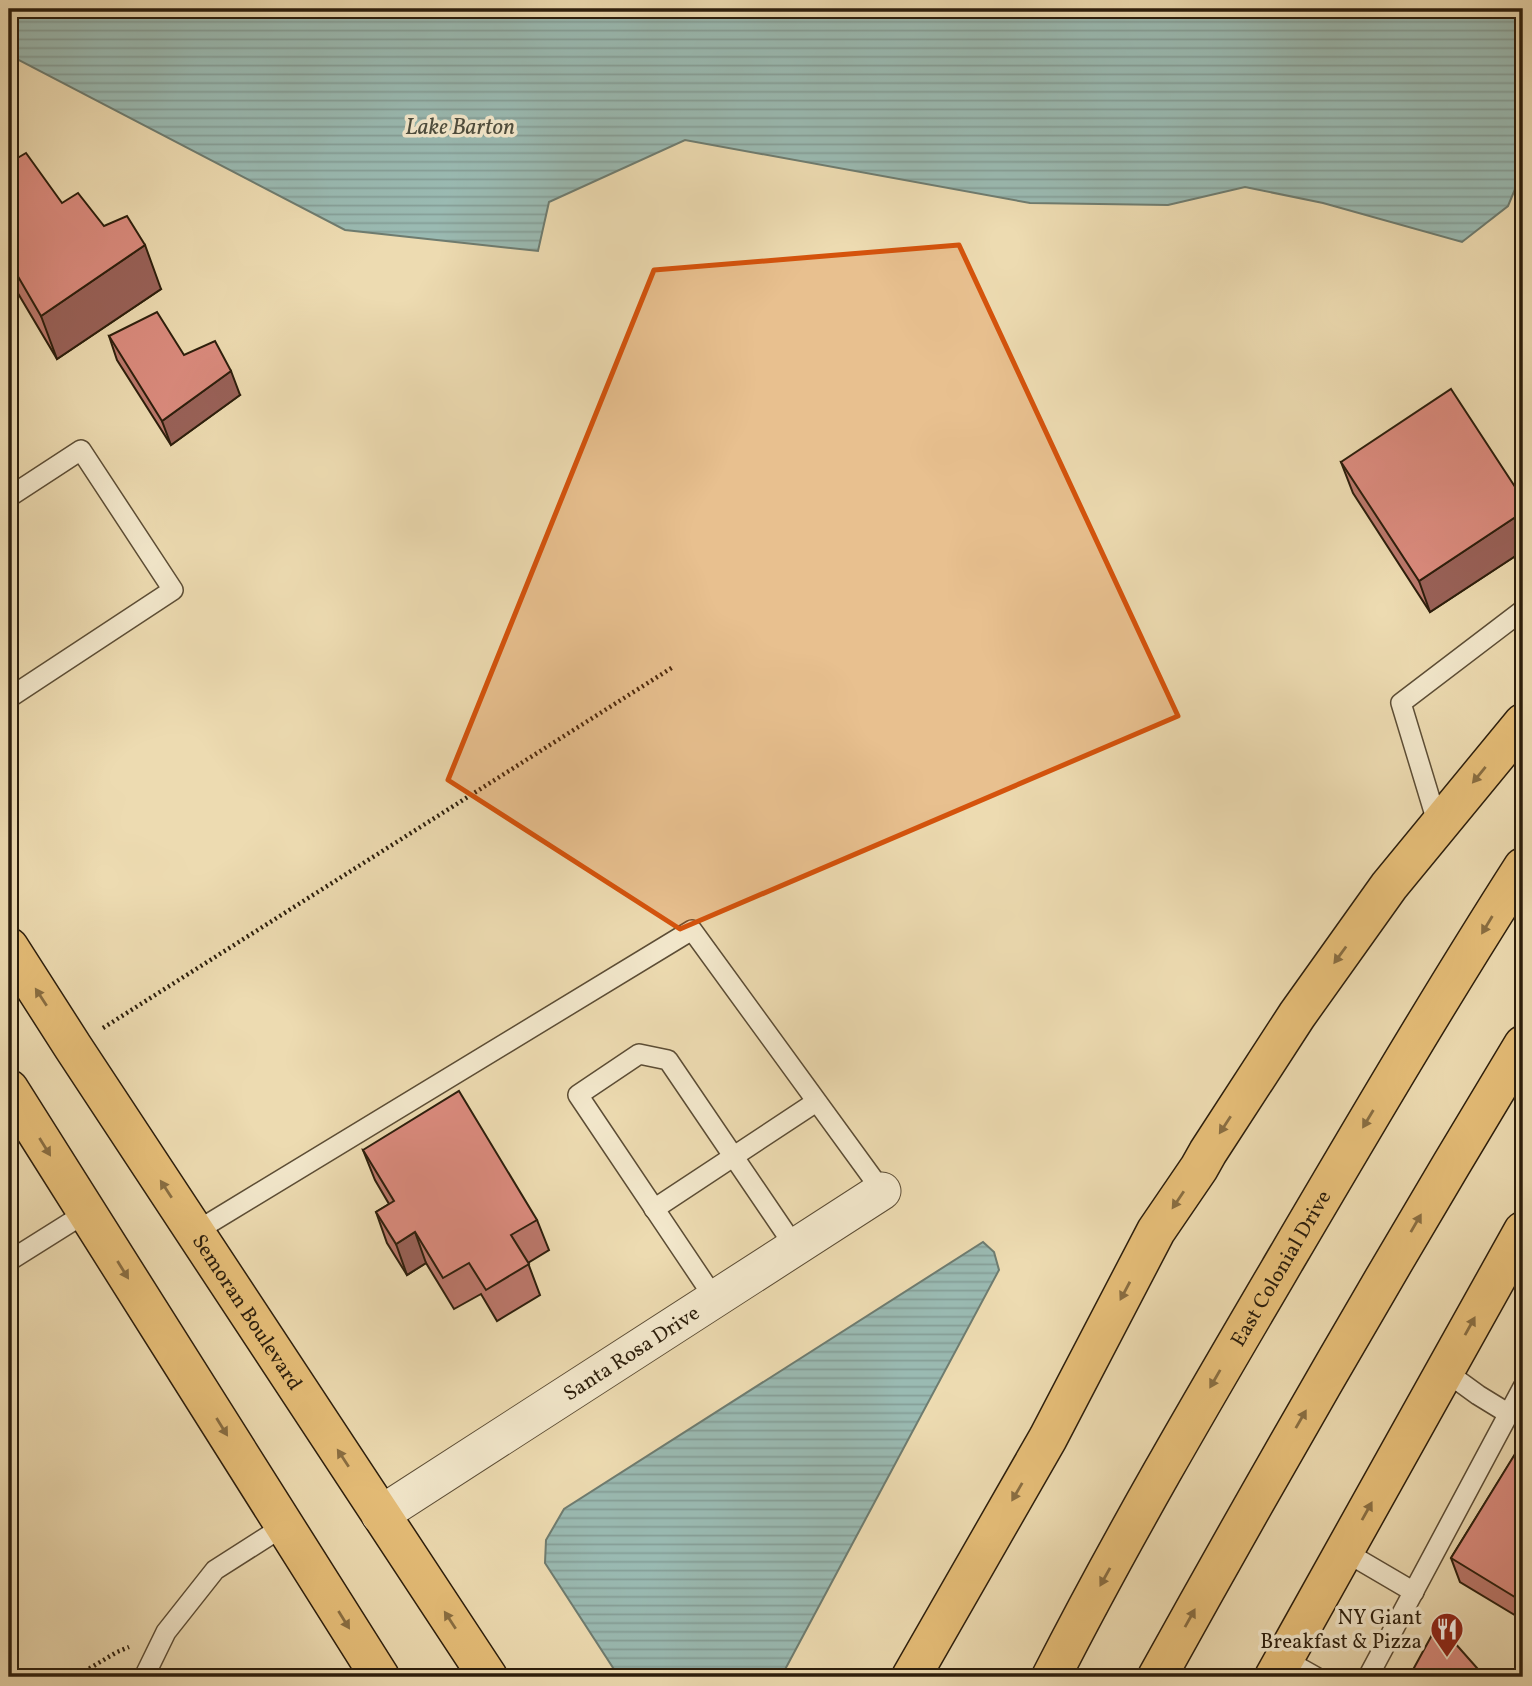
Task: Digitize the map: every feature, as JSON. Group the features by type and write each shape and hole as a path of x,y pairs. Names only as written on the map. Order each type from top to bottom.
{"main road":[{"path":"911,1677 1048,1438 1156,1231 1297,1015 1389,886 1523,723"},
{"name":"East Colonial Drive","path":"1051,1677 1225,1361 1363,1127 1523,867"},
{"name":"Semoran Boulevard","path":"9,947 488,1677"},
{"path":"1157,1677 1293,1434 1523,1045"},
{"path":"9,1089 380,1677"},
{"path":"1291,1671 1344,1552 1523,1231"}],"street":[{"name":"Santa Rosa Drive","path":"380,1515 882,1191"}],"lane":[{"path":"9,497 81,450 173,590 9,698"},
{"path":"1438,825 1402,703 1523,610"},
{"path":"195,1232 692,930 882,1191"},
{"path":"715,1299 578,1095 639,1054 668,1060 795,1247"},
{"path":"654,1209 817,1102"},
{"path":"9,1261 87,1212"},
{"path":"1445,1371 1509,1414"},
{"path":"1368,1677 1523,1387"},
{"path":"144,1677 166,1632 215,1570 284,1526"},
{"path":"1344,1552 1414,1592"}],"path":[{"path":"73,1047 673,667"},
{"path":"75,1677 117,1652 166,1632"}],"highlighted area":[{"path":"959,245 1178,716 680,929 448,780 654,270"}],"water":[{"name":"Lake Barton","path":"9,9 1523,9 1523,170 1508,206 1462,242 1323,203 1245,187 1168,205 1030,203 685,140 549,202 538,251 345,230 9,55"},
{"path":"983,1242 994,1252 999,1270 781,1677 619,1677 545,1563 546,1540 564,1509"}],"building":[{"path":"26,153 62,203 78,193 104,226 127,216 145,245 41,316 9,261 9,241 17,236 9,222 9,163"},
{"path":"157,312 184,355 215,341 231,371 162,421 109,336"},
{"path":"1451,389 1523,499 1523,512 1419,581 1341,462"},
{"path":"459,1091 537,1220 511,1235 529,1264 486,1290 469,1263 443,1278 415,1232 396,1244 376,1212 394,1201 363,1150"},
{"path":"1523,1441 1523,1602 1451,1558"},
{"path":"1438,1624 1485,1677 1409,1677"}],"place":[{"name":"NY Giant Breakfast & Pizza","path":"1447,1659"}]}
